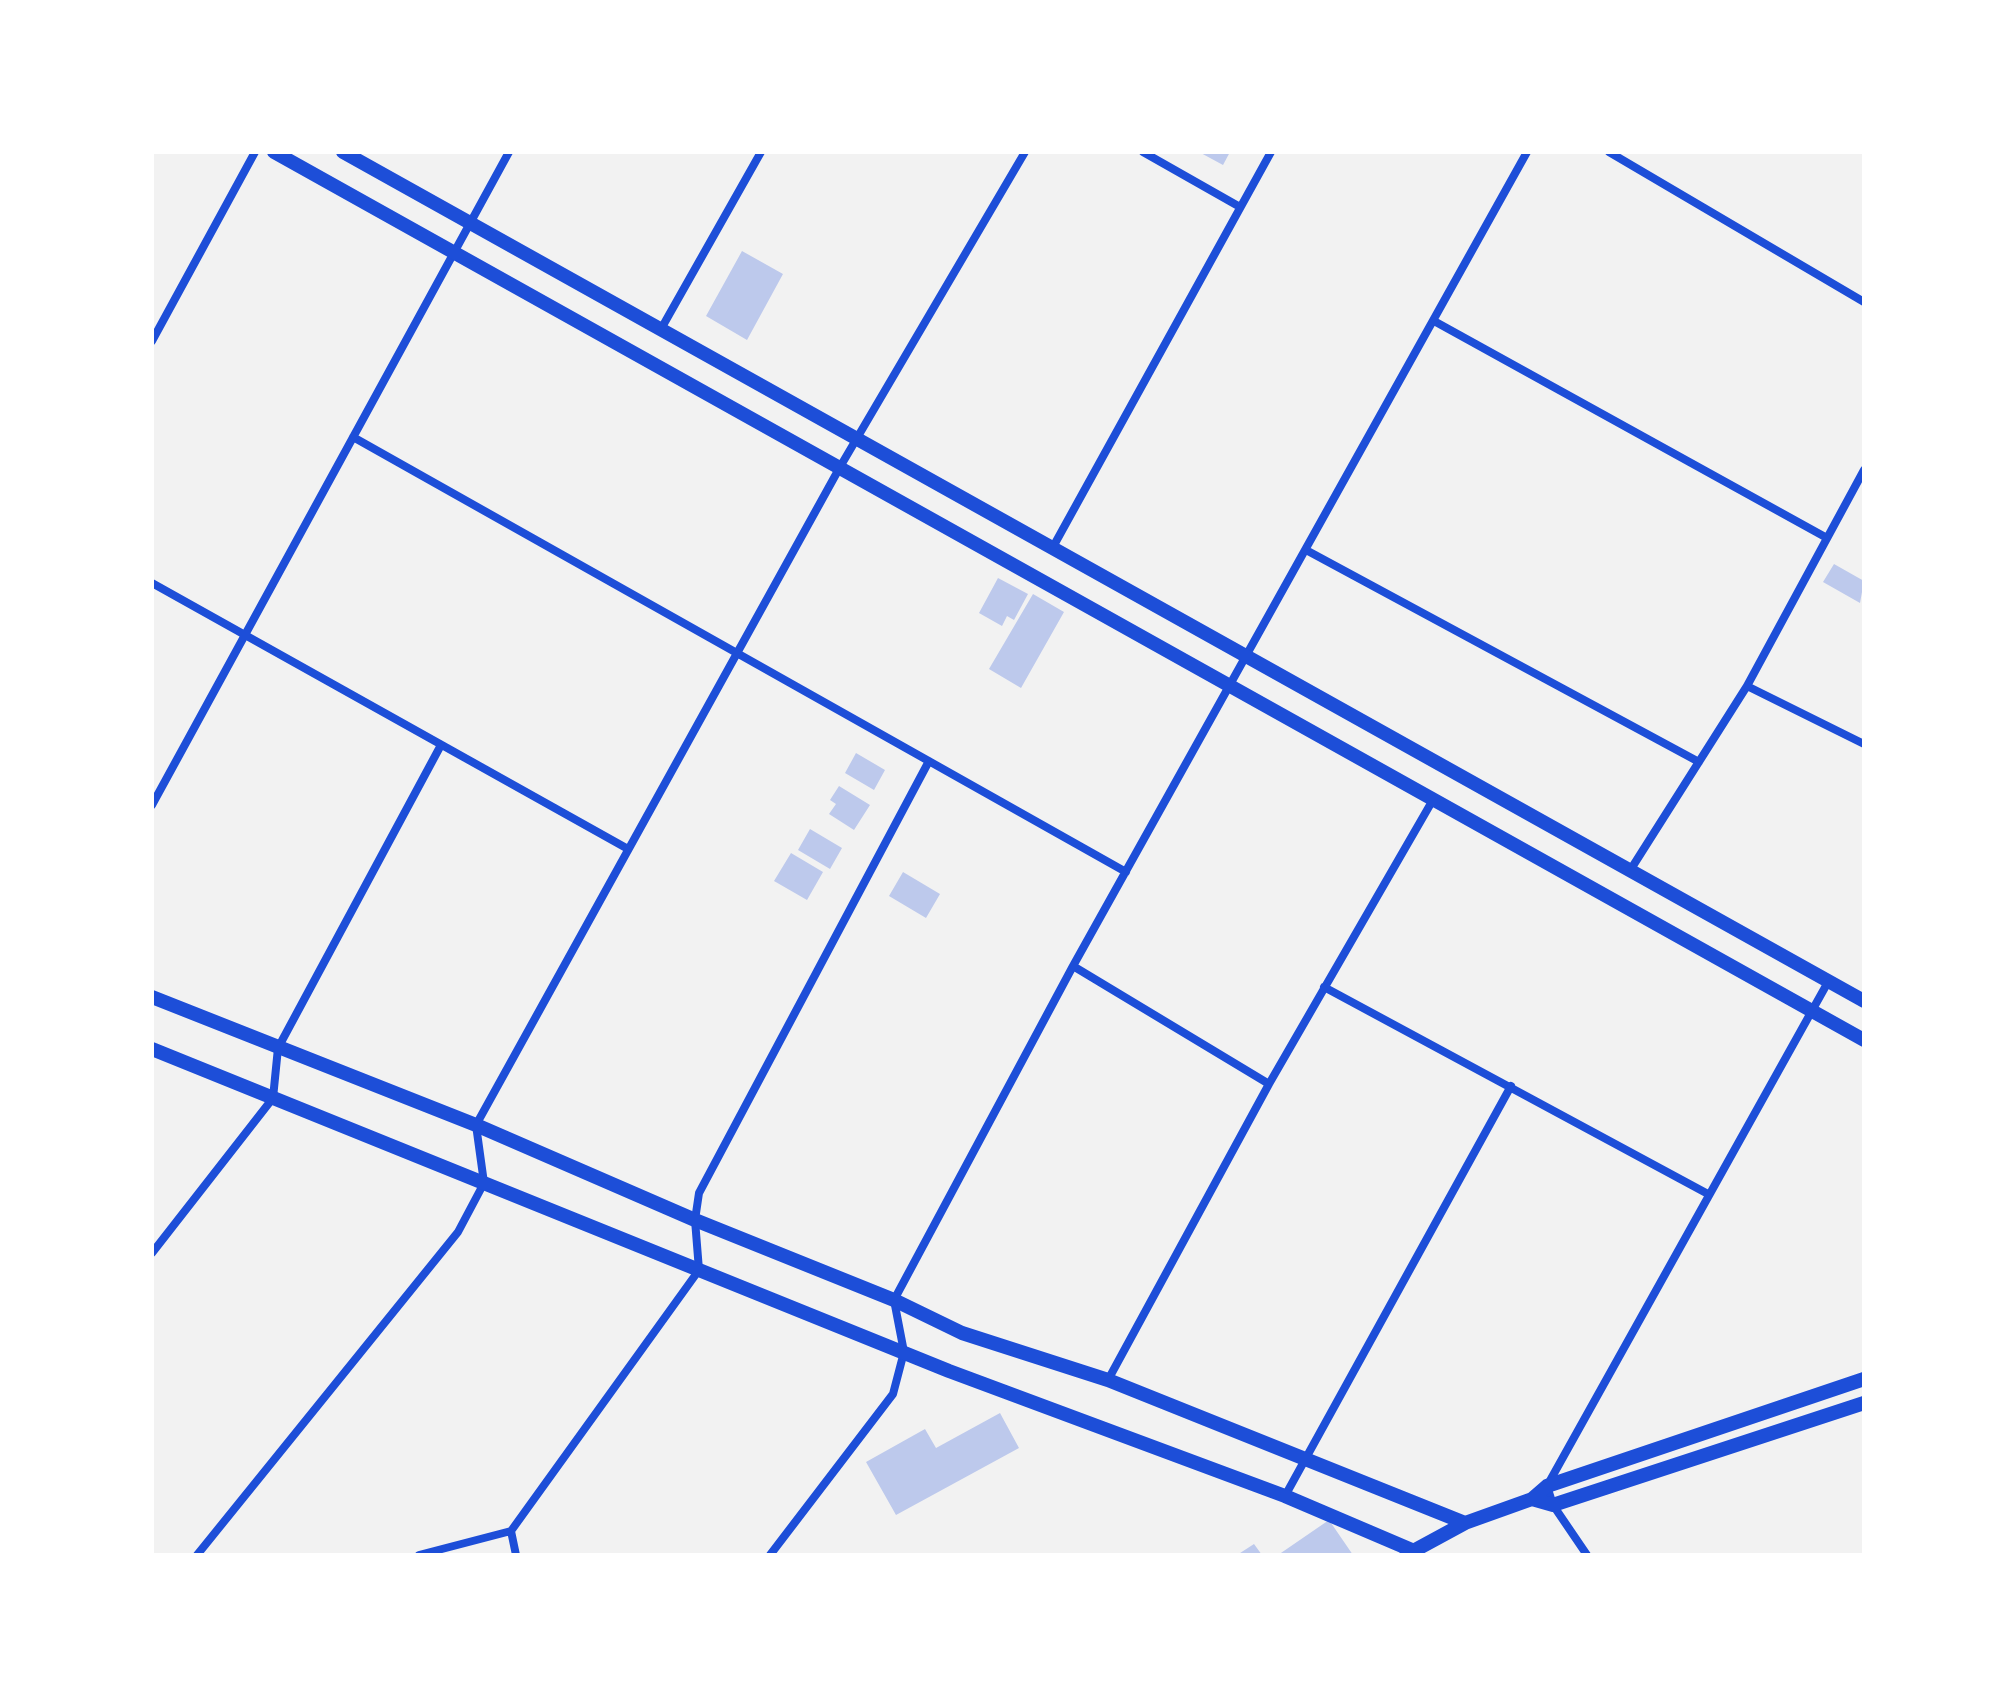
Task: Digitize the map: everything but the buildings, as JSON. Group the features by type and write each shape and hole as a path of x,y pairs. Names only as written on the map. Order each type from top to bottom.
{"street":[{"path":"152,341 255,152"},
{"path":"274,152 1864,1040"},
{"path":"343,152 1864,1001"},
{"path":"152,805 509,152"},
{"path":"661,329 761,152"},
{"path":"197,1555 458,1232 484,1183 476,1125 840,467 1025,152"},
{"path":"1143,152 1240,207"},
{"path":"1053,547 1271,152"},
{"path":"770,1555 893,1394 904,1352 894,1300 1073,966 1527,152"},
{"path":"1609,152 1864,302"},
{"path":"1434,321 1827,538"},
{"path":"353,437 1126,872"},
{"path":"1631,869 1747,686 1864,470"},
{"path":"1306,550 1699,762"},
{"path":"152,583 628,849"},
{"path":"1747,686 1864,744"},
{"path":"152,1253 273,1098 278,1048 441,745"},
{"path":"419,1555 511,1531 699,1270 695,1220 699,1193 929,761"},
{"path":"1108,1380 1269,1084 1434,798"},
{"path":"1073,966 1269,1084"},
{"path":"152,1049 904,1352 1285,1496 1410,1553 1465,1523 1532,1499 1547,1486 1828,982"},
{"path":"1324,987 1708,1194"},
{"path":"152,997 476,1125 695,1220 894,1300 962,1333 1108,1380 1305,1456 1465,1523"},
{"path":"1285,1496 1511,1086"},
{"path":"1547,1486 1864,1379"},
{"path":"1532,1499 1553,1505 1864,1403"},
{"path":"1547,1486 1553,1505 1587,1555"},
{"path":"511,1531 516,1555"}]}
